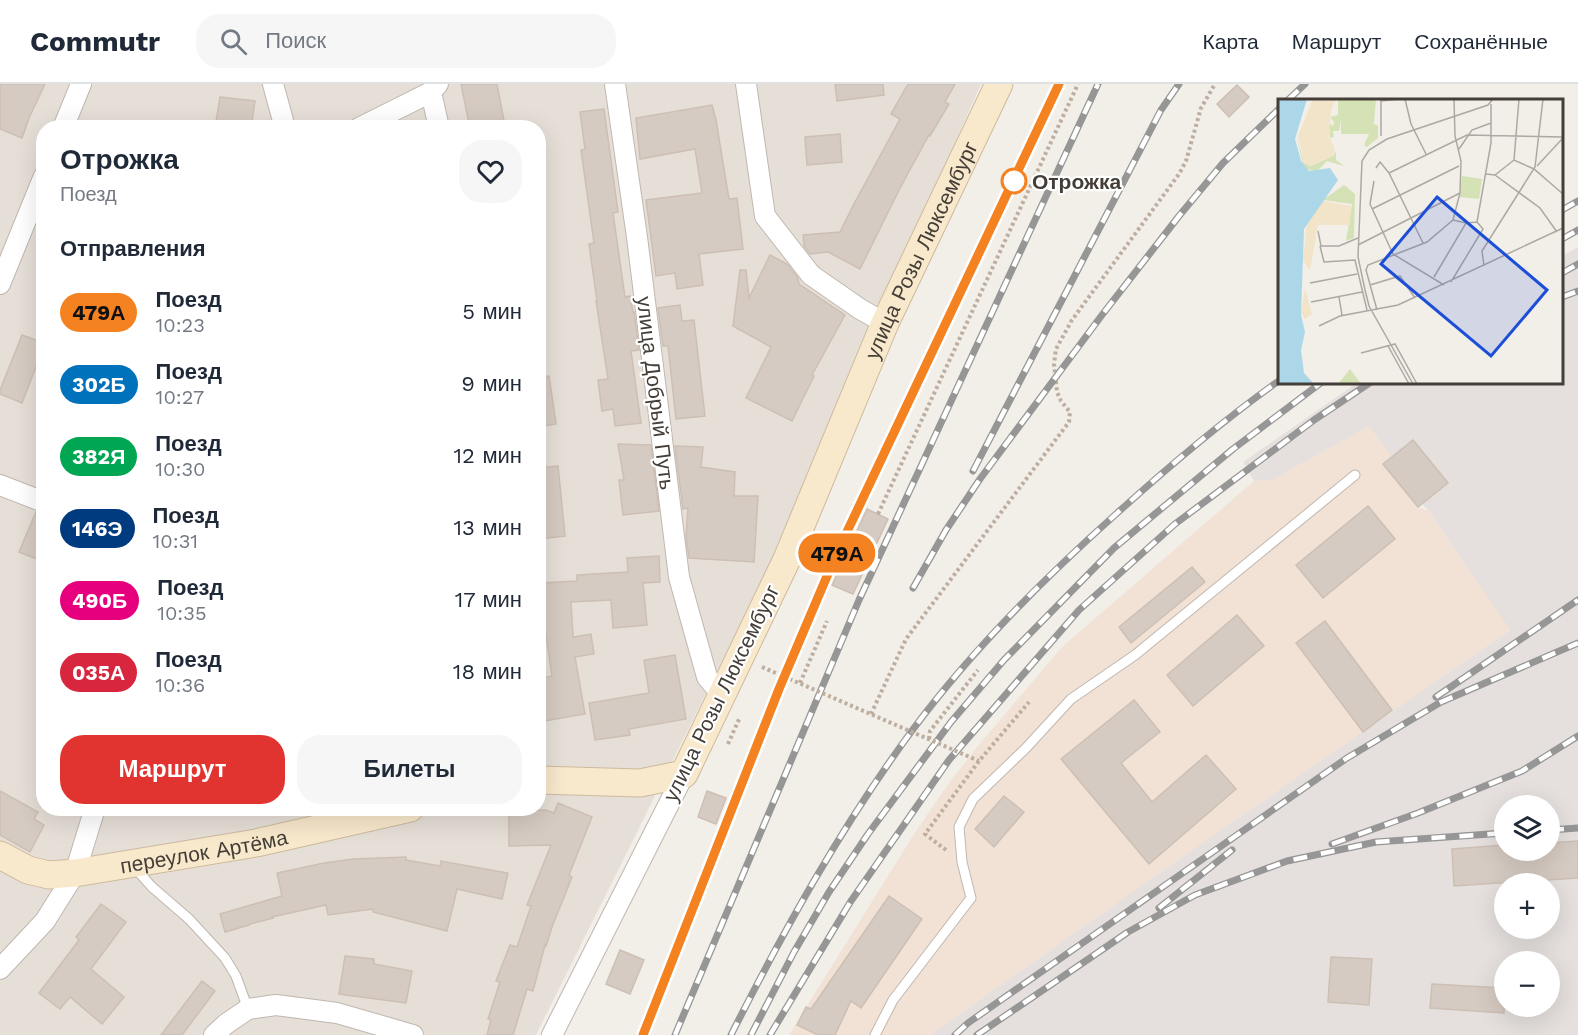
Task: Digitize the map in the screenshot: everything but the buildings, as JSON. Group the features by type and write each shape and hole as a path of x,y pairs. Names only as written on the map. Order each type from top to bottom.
{"street":[{"path":"66,120 81,84"},
{"path":"273,84 283,120"},
{"name":"улица Добрый Путь","path":"615,84 637,237 679,578 707,677 723,695"},
{"path":"746,84 765,216 811,274 860,309 885,323"},
{"name":"улица Розы Люксембург","path":"552,1035 684,774 787,559 885,323 999,84"},
{"path":"374,120 435,88 438,120"},
{"path":"0,284 36,196"},
{"path":"0,485 36,499"},
{"path":"546,780 640,783 684,774"},
{"path":"0,969 45,921 75,873 93,816"},
{"name":"переулок Артёма","path":"0,855 28,870 49,875 75,873 256,843 375,816"},
{"path":"214,1035 248,1009 276,1005 337,1013 413,1035"}],"lane":[{"path":"875,1035 893,1000 971,898 962,862 959,827 973,799 1026,748 1071,699 1135,655 1355,475"},
{"path":"131,864 152,887 189,919 225,958 236,976 248,1009"}],"path":[{"path":"878,514 1078,84"},
{"path":"871,714 906,639 1068,422 1070,412 1057,392 1054,364 1056,350 1072,320 1179,174 1186,161 1201,108 1215,84"},
{"path":"800,683 827,621"},
{"path":"762,667 979,761"},
{"path":"929,739 930,731 978,670"},
{"path":"962,862 925,834 979,761 1029,702"}],"shaded area":[{"path":"0,84 981,84 758,589 536,1035 0,1035"},
{"path":"1578,247 1578,1035 930,1035 1510,630 1422,504 1413,440 1392,457 1369,426 1272,480 1254,481 1243,462 1356,384 1563,384 1563,255"},
{"path":"1369,426 1413,440 1448,483 1418,507 1429,511 1510,630 930,1035 789,1035 914,834 951,780 1062,647 1254,481 1272,480"}],"railway":[{"path":"643,1035 779,689 836,555 1059,84"},
{"path":"675,1035 859,600 1098,84"},
{"path":"973,471 1161,110 1179,84"},
{"path":"1289,99 1305,84"},
{"path":"913,588 946,530 980,479 1102,315 1223,163 1278,110"},
{"path":"1563,209 1578,201"},
{"path":"1563,238 1578,230"},
{"path":"1563,272 1578,264"},
{"path":"1563,297 1578,291"},
{"path":"731,1035 793,918 837,842 885,768 957,674 1007,618 1087,540 1155,479 1278,381"},
{"path":"751,1035 794,952 829,892 868,834 951,722 1004,660 1114,548 1233,449 1319,384"},
{"path":"770,1035 851,901 949,760 1079,610 1175,524 1314,420 1368,384"},
{"path":"1436,697 1578,600"},
{"path":"955,1035 968,1023 1347,758 1441,702 1578,643"},
{"path":"1332,844 1418,813 1522,771 1578,736"},
{"path":"1560,829 1578,828"},
{"path":"977,1035 1128,932 1195,895 1287,861 1376,842 1494,834"},
{"path":"1159,908 1232,850"}],"train":[{"name":"479А","path":"643,1035 779,689 836,555 1059,84"}],"place":[{"name":"Отрожка","path":"1014,181"}]}
